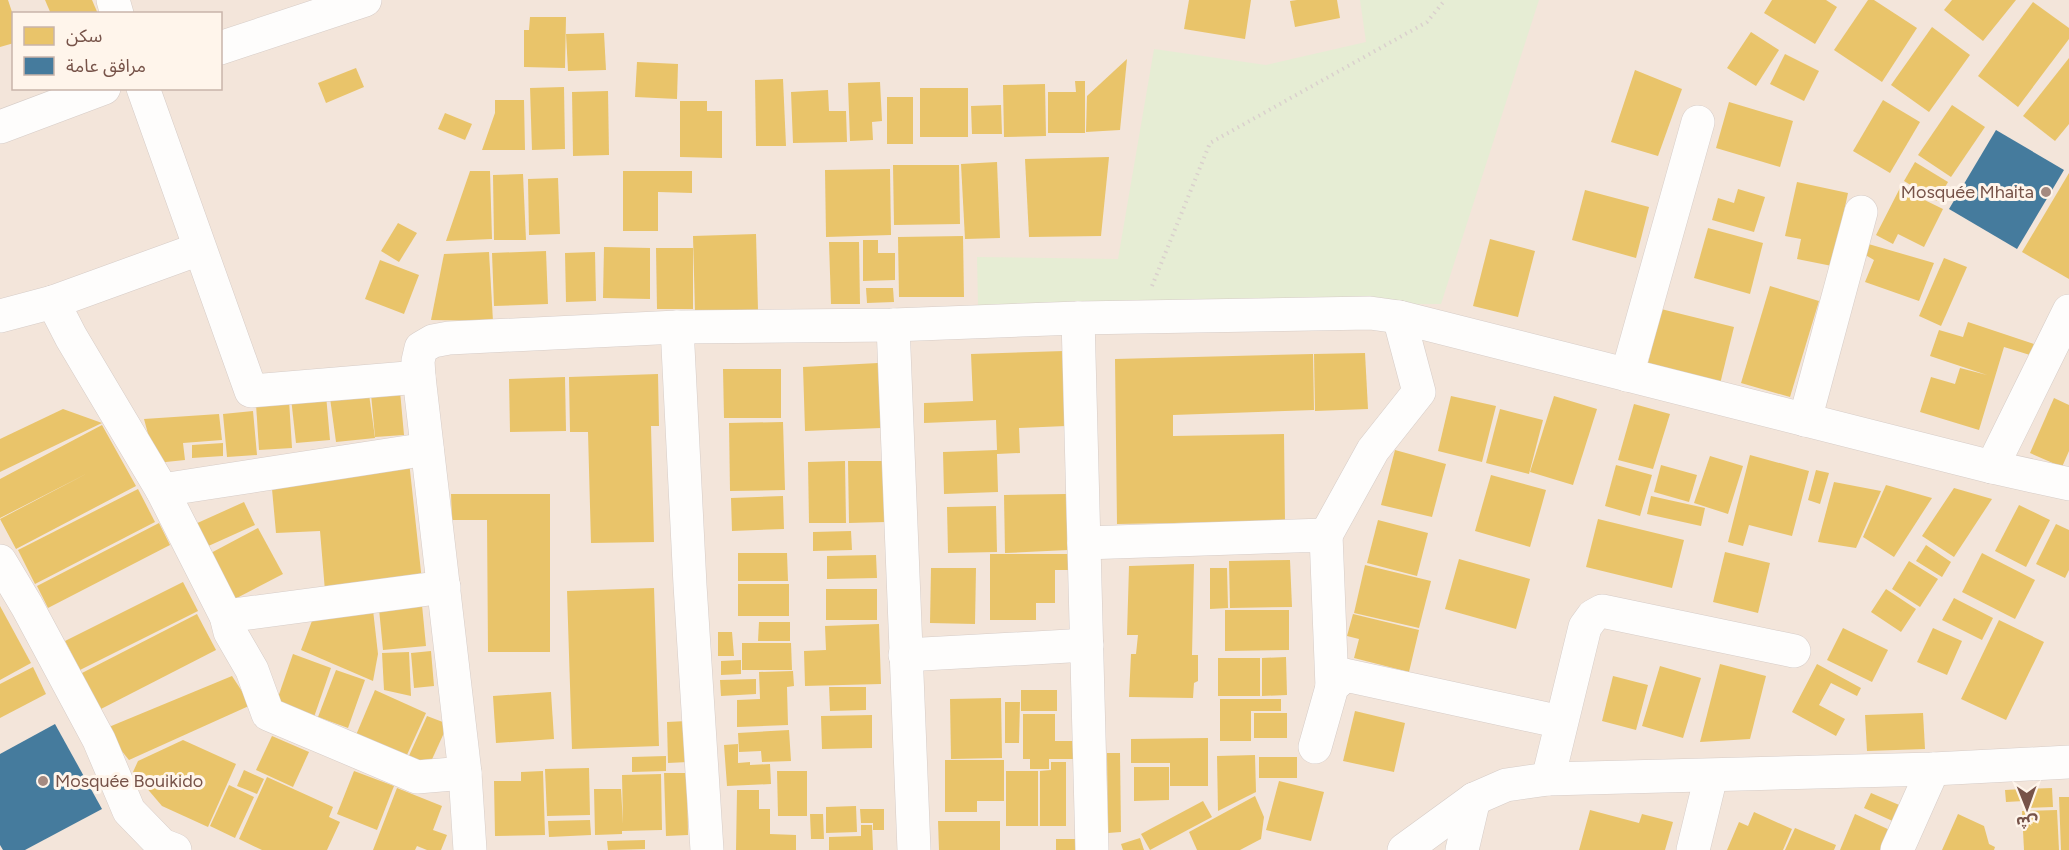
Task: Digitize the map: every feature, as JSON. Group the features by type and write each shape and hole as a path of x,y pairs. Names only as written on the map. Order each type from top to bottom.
{"street":[{"path":"222,47 365,0"},
{"path":"0,127 99,90"},
{"path":"144,90 251,391 419,377"},
{"path":"1627,375 1698,122"},
{"path":"1805,420 1861,212"},
{"path":"0,316 53,302 199,249"},
{"path":"53,302 71,337 162,490 226,616 230,632 252,670 268,714 320,738 417,777 465,773"},
{"path":"1992,467 2069,311"},
{"path":"470,850 465,773 418,362 421,348 441,339 677,327 893,325 1078,318 1370,314 1399,317 1992,467 2069,484"},
{"path":"1315,747 1332,687 1326,536 1373,450 1419,392 1399,317"},
{"path":"1078,318 1092,850"},
{"path":"893,325 914,850"},
{"path":"677,327 707,850"},
{"path":"162,490 427,449"},
{"path":"1084,543 1326,536"},
{"path":"3,574 99,740 129,811 162,845 175,850"},
{"path":"226,616 444,587"},
{"path":"1548,779 1585,627 1593,616 1602,611 1794,651"},
{"path":"905,655 1087,645"},
{"path":"1332,687 1345,675 1359,677 1561,722"},
{"path":"1404,850 1474,799 1506,785 1548,779 1933,769 2069,762"},
{"path":"1897,850 1933,769"},
{"path":"1693,850 1711,776"},
{"path":"1462,850 1474,799"}],"path":[{"path":"1139,317 1210,143 1427,22 1444,0"}],"shaded area":[{"path":"0,0 2069,0 2069,850 0,850"}],"green space":[{"path":"1360,0 1539,0 1441,304 978,306 977,257 1118,259 1154,49 1266,65 1366,42"}],"building: سكن":[{"path":"0,0 8,0 12,12 12,44 0,47"},
{"path":"45,0 92,0 97,12 50,12"},
{"path":"1189,0 1251,0 1245,39 1184,29"},
{"path":"1337,0 1340,18 1295,27 1290,1"},
{"path":"1772,0 1826,0 1837,7 1815,44 1764,13"},
{"path":"1868,0 1874,0 1917,28 1882,82 1834,50"},
{"path":"1952,0 2016,0 1983,41 1944,10"},
{"path":"2033,2 2069,28 2069,39 2018,107 1978,76"},
{"path":"530,17 566,17 565,68 524,67 524,30 529,30"},
{"path":"1932,27 1970,55 1929,112 1891,85"},
{"path":"1751,32 1779,50 1756,86 1727,68"},
{"path":"604,33 606,70 568,71 566,34"},
{"path":"1785,54 1819,71 1804,101 1770,84"},
{"path":"2069,58 2069,124 2055,141 2023,116"},
{"path":"1127,59 1120,130 1086,132 1087,96"},
{"path":"637,62 678,64 677,99 635,97"},
{"path":"356,68 364,87 326,103 318,83"},
{"path":"1635,70 1682,89 1658,156 1611,142"},
{"path":"783,79 786,146 756,146 755,80"},
{"path":"1075,81 1085,81 1085,133 1048,133 1048,92 1076,92"},
{"path":"880,82 882,121 872,122 873,140 850,141 848,83"},
{"path":"1045,84 1046,136 1004,137 1003,85"},
{"path":"564,87 565,149 532,150 530,88"},
{"path":"920,88 968,88 968,137 920,137"},
{"path":"828,90 829,111 846,111 847,142 793,143 791,92"},
{"path":"608,91 609,155 573,156 572,92"},
{"path":"887,97 913,97 913,144 887,144"},
{"path":"495,100 524,100 525,150 482,150 495,113"},
{"path":"1883,100 1920,122 1890,173 1853,151"},
{"path":"680,101 707,101 707,111 722,111 722,158 680,157"},
{"path":"1729,102 1793,121 1780,167 1716,148"},
{"path":"1001,105 1002,134 972,134 971,106"},
{"path":"1952,105 1985,127 1951,177 1918,155"},
{"path":"445,113 472,124 465,140 438,129"},
{"path":"1109,157 1101,236 1029,237 1025,159"},
{"path":"997,162 1000,238 965,239 961,164"},
{"path":"1915,162 1948,182 1937,201 1904,181"},
{"path":"893,165 959,165 960,224 894,225"},
{"path":"890,169 891,235 826,237 825,170"},
{"path":"470,171 490,171 492,239 446,241"},
{"path":"623,171 692,171 692,193 658,192 658,231 623,231"},
{"path":"2069,173 2069,279 2022,252"},
{"path":"523,174 526,240 494,240 493,175"},
{"path":"558,178 560,234 529,235 528,179"},
{"path":"1797,182 1848,193 1832,266 1797,259 1801,239 1785,236"},
{"path":"1900,188 1943,209 1924,247 1898,234 1893,244 1876,235"},
{"path":"1738,189 1765,197 1754,232 1712,220 1718,198 1734,203"},
{"path":"1585,190 1649,207 1636,258 1572,240"},
{"path":"398,223 417,233 399,262 381,251"},
{"path":"1708,228 1763,243 1750,294 1694,278"},
{"path":"756,234 758,310 695,312 693,236"},
{"path":"963,236 964,297 899,297 898,237"},
{"path":"1490,239 1535,251 1518,317 1473,306"},
{"path":"863,240 878,240 878,253 895,253 895,280 863,281"},
{"path":"829,242 859,242 860,304 831,304"},
{"path":"1865,243 1934,263 1919,301 1865,282 1874,260 1862,253"},
{"path":"604,247 650,248 650,299 603,298"},
{"path":"656,248 693,248 693,309 657,309"},
{"path":"546,251 548,304 494,306 492,253"},
{"path":"489,252 493,321 431,320 444,254"},
{"path":"595,252 596,301 566,302 565,253"},
{"path":"1944,258 1967,267 1941,326 1919,316"},
{"path":"380,260 419,275 404,314 365,299"},
{"path":"1770,286 1819,301 1790,397 1741,383"},
{"path":"866,288 893,288 894,302 867,303"},
{"path":"1661,309 1734,327 1720,384 1647,367"},
{"path":"1968,322 2034,344 2030,355 2004,347 1979,430 1920,412 1931,377 1955,384 1960,368 1987,375 1930,356 1939,330 1963,337"},
{"path":"1064,351 1066,426 1019,428 1020,453 997,454 998,492 944,494 943,452 997,450 996,420 924,423 924,403 973,401 971,354"},
{"path":"1365,353 1368,409 1315,411 1314,354"},
{"path":"1313,354 1314,410 1173,415 1173,436 1284,434 1285,521 1117,524 1115,359"},
{"path":"878,363 881,428 805,431 803,367"},
{"path":"723,369 781,369 781,418 724,418"},
{"path":"658,374 659,426 651,426 654,542 591,543 588,432 570,432 569,377"},
{"path":"565,377 566,431 510,432 509,379"},
{"path":"400,391 404,435 375,437 371,394"},
{"path":"369,394 375,438 336,442 330,398"},
{"path":"326,395 330,440 296,443 291,398"},
{"path":"1451,396 1496,406 1482,462 1438,451"},
{"path":"1554,396 1597,409 1573,485 1530,472"},
{"path":"2054,398 2069,405 2069,451 2062,467 2030,453"},
{"path":"289,400 292,448 259,450 256,404"},
{"path":"1634,404 1670,414 1653,469 1618,460"},
{"path":"63,409 102,423 0,472 0,439"},
{"path":"1500,409 1543,420 1529,474 1486,463"},
{"path":"253,411 257,455 227,457 223,414"},
{"path":"219,414 222,440 183,443 185,460 156,463 144,419"},
{"path":"783,422 785,490 730,491 729,423"},
{"path":"102,425 136,486 16,549 0,519 88,473 0,518 0,479"},
{"path":"223,443 223,456 192,458 192,445"},
{"path":"1395,450 1446,464 1432,517 1381,505"},
{"path":"408,452 422,581 325,591 320,531 276,533 272,489"},
{"path":"1750,455 1809,471 1792,536 1749,525 1743,546 1728,542"},
{"path":"1710,456 1743,466 1728,514 1694,503"},
{"path":"845,461 846,523 809,523 808,462"},
{"path":"848,461 884,461 886,522 849,523"},
{"path":"1616,465 1652,475 1640,516 1605,506"},
{"path":"1661,465 1697,475 1689,502 1654,492"},
{"path":"1816,470 1829,473 1820,504 1808,500"},
{"path":"1491,475 1546,490 1530,547 1475,531"},
{"path":"1834,482 1881,491 1856,548 1818,542"},
{"path":"1886,485 1932,498 1894,557 1863,537"},
{"path":"1954,488 1992,499 1954,557 1922,536"},
{"path":"138,489 155,522 35,584 18,550"},
{"path":"451,494 550,494 550,652 488,652 487,520 452,520"},
{"path":"1066,494 1068,550 1005,553 1004,495"},
{"path":"783,496 784,529 732,531 731,498"},
{"path":"1651,496 1705,508 1701,526 1647,514"},
{"path":"244,502 255,525 204,548 193,525"},
{"path":"2019,505 2050,520 2026,567 1995,551"},
{"path":"996,506 997,552 948,553 947,507"},
{"path":"1598,519 1684,540 1672,588 1586,567"},
{"path":"1378,520 1428,533 1417,576 1367,563"},
{"path":"159,523 170,545 48,608 37,586"},
{"path":"2056,524 2069,530 2069,570 2065,578 2036,564"},
{"path":"258,528 283,574 233,600 209,554"},
{"path":"851,531 852,550 813,551 813,532"},
{"path":"1926,545 1951,562 1942,577 1916,561"},
{"path":"1725,552 1770,563 1758,613 1713,602"},
{"path":"738,553 787,553 788,581 738,581"},
{"path":"1982,553 2035,580 2015,619 1962,592"},
{"path":"990,554 1071,554 1071,570 1055,570 1055,603 1036,603 1036,620 990,620"},
{"path":"876,555 877,578 827,579 827,556"},
{"path":"1459,559 1530,579 1516,629 1445,609"},
{"path":"1290,560 1292,607 1230,608 1229,561"},
{"path":"1909,561 1938,579 1920,607 1892,589"},
{"path":"1194,564 1192,655 1198,655 1198,681 1194,683 1193,698 1129,697 1131,654 1136,654 1138,635 1127,635 1129,566"},
{"path":"1365,565 1431,581 1419,628 1354,613"},
{"path":"931,568 976,568 975,624 930,623"},
{"path":"1210,568 1227,568 1228,608 1210,609"},
{"path":"183,582 198,611 80,670 65,641"},
{"path":"738,584 789,584 789,616 738,616"},
{"path":"654,588 659,746 572,749 567,591"},
{"path":"826,589 877,589 877,620 826,620"},
{"path":"1886,589 1916,609 1901,632 1871,612"},
{"path":"1954,598 1993,618 1982,640 1942,620"},
{"path":"422,605 426,646 383,650 379,609"},
{"path":"0,606 31,663 0,680"},
{"path":"373,610 378,654 373,681 301,650 315,613"},
{"path":"1225,610 1289,610 1289,650 1225,651"},
{"path":"197,614 216,650 99,710 80,674"},
{"path":"1353,614 1419,630 1409,672 1354,658 1359,639 1347,636"},
{"path":"1999,620 2044,642 2006,720 1961,699"},
{"path":"759,622 790,622 790,641 758,641"},
{"path":"879,624 881,684 805,686 804,651 826,650 825,626"},
{"path":"1843,628 1888,650 1872,682 1827,660"},
{"path":"1933,628 1962,641 1947,675 1917,662"},
{"path":"718,632 732,632 734,656 718,656"},
{"path":"742,643 791,643 792,670 742,670"},
{"path":"431,651 434,686 414,688 411,653"},
{"path":"409,652 411,696 384,690 382,653"},
{"path":"293,654 331,668 314,717 276,703"},
{"path":"1286,657 1287,695 1262,696 1262,658"},
{"path":"1218,658 1260,658 1260,696 1218,696"},
{"path":"741,660 741,674 721,675 721,661"},
{"path":"1720,664 1766,676 1750,739 1700,742"},
{"path":"1817,664 1861,688 1857,696 1831,683 1819,705 1845,719 1836,736 1792,712"},
{"path":"1660,666 1701,678 1683,738 1642,726"},
{"path":"33,667 46,694 0,718 0,684"},
{"path":"336,670 365,680 348,728 318,717"},
{"path":"793,671 794,686 787,687 788,725 737,727 737,700 760,699 759,672"},
{"path":"232,676 251,705 129,760 104,729"},
{"path":"1613,676 1648,685 1636,730 1602,721"},
{"path":"756,679 756,694 721,696 720,680"},
{"path":"829,687 866,687 866,710 830,711"},
{"path":"375,690 426,713 406,757 356,735"},
{"path":"1021,690 1057,690 1057,711 1021,711"},
{"path":"551,692 554,739 496,743 493,696"},
{"path":"1001,698 1002,758 951,759 950,699"},
{"path":"1220,699 1281,699 1281,711 1251,711 1251,741 1220,741"},
{"path":"1005,702 1020,702 1019,743 1005,743"},
{"path":"1355,711 1405,723 1394,772 1343,761"},
{"path":"1254,713 1287,713 1287,738 1254,738"},
{"path":"1923,713 1925,749 1867,751 1865,715"},
{"path":"1023,714 1055,714 1055,741 1075,741 1075,759 1049,759 1049,769 1030,769 1030,759 1023,759"},
{"path":"872,715 872,748 822,749 821,716"},
{"path":"427,716 448,724 429,766 408,758"},
{"path":"687,721 688,762 668,763 667,722"},
{"path":"789,730 791,761 762,762 761,751 739,752 738,733"},
{"path":"272,736 309,752 293,787 256,770"},
{"path":"1208,738 1208,786 1170,786 1170,763 1131,763 1131,739"},
{"path":"183,740 236,764 208,827 162,806 133,772 138,761"},
{"path":"738,744 738,763 770,764 771,784 727,786 724,745"},
{"path":"1107,753 1120,753 1121,832 1108,833"},
{"path":"1255,755 1256,792 1218,811 1217,756"},
{"path":"666,756 666,771 632,772 632,757"},
{"path":"1259,757 1297,757 1297,778 1259,778"},
{"path":"945,760 1004,760 1004,801 977,801 977,812 945,812"},
{"path":"1051,762 1066,762 1066,826 1040,826 1040,771 1051,770"},
{"path":"1134,767 1169,767 1169,800 1134,801"},
{"path":"589,768 590,815 547,816 545,769"},
{"path":"244,770 264,779 257,794 237,786"},
{"path":"354,771 394,786 377,830 337,814"},
{"path":"543,771 545,835 495,836 494,781 521,781 521,772"},
{"path":"777,771 807,771 807,816 778,816"},
{"path":"1006,771 1038,771 1038,826 1006,826"},
{"path":"664,773 687,773 688,835 666,836"},
{"path":"661,774 662,830 622,831 622,834 595,835 594,789 621,789 623,824 622,775"},
{"path":"267,777 333,807 329,817 340,822 327,850 262,850 239,839"},
{"path":"1279,781 1324,792 1311,841 1266,830"},
{"path":"229,785 254,797 235,838 210,826"},
{"path":"397,788 442,806 433,830 447,835 441,850 427,850 417,846 415,850 373,850"},
{"path":"2052,788 2053,807 2028,808 2028,789"},
{"path":"2023,789 2024,801 2006,802 2005,790"},
{"path":"737,790 759,790 759,809 770,809 770,834 796,835 796,850 736,850"},
{"path":"1871,793 1904,807 1897,823 1864,808"},
{"path":"1255,796 1264,817 1261,839 1240,850 1197,850 1189,832"},
{"path":"2059,797 2069,797 2069,850 2061,850"},
{"path":"1203,801 1212,817 1150,850 1141,834"},
{"path":"856,806 857,832 826,833 826,807"},
{"path":"860,809 884,809 884,830 873,830 873,823 861,823"},
{"path":"1590,810 1639,823 1642,814 1673,822 1665,850 1579,850"},
{"path":"2057,810 2059,850 2024,850 2022,811"},
{"path":"1754,812 1792,829 1783,850 1727,850 1739,822 1748,826"},
{"path":"810,814 823,814 824,839 811,839"},
{"path":"1855,814 1892,831 1884,850 1840,850"},
{"path":"1958,814 1984,826 1989,844 1995,847 1994,850 1942,850"},
{"path":"590,820 591,835 549,837 548,821"},
{"path":"938,821 1000,821 1000,850 939,850"},
{"path":"861,825 872,825 873,850 829,850 829,837 861,836"},
{"path":"1795,828 1836,845 1834,850 1785,850"},
{"path":"1140,838 1144,850 1123,850 1121,844"},
{"path":"1056,839 1075,839 1075,850 1056,850"},
{"path":"645,840 645,849 608,850 607,841"}],"building: مرافق عامة":[{"path":"1996,130 2064,170 2017,249 1949,209"},
{"name":"Mosquée Bouikido","path":"55,724 102,809 25,850 3,850 0,845 0,754"}],"place":[{"name":"Mosquée Mhaita","path":"2046,192"},
{"name":"Mosquée Bouikido","path":"43,781"}]}
